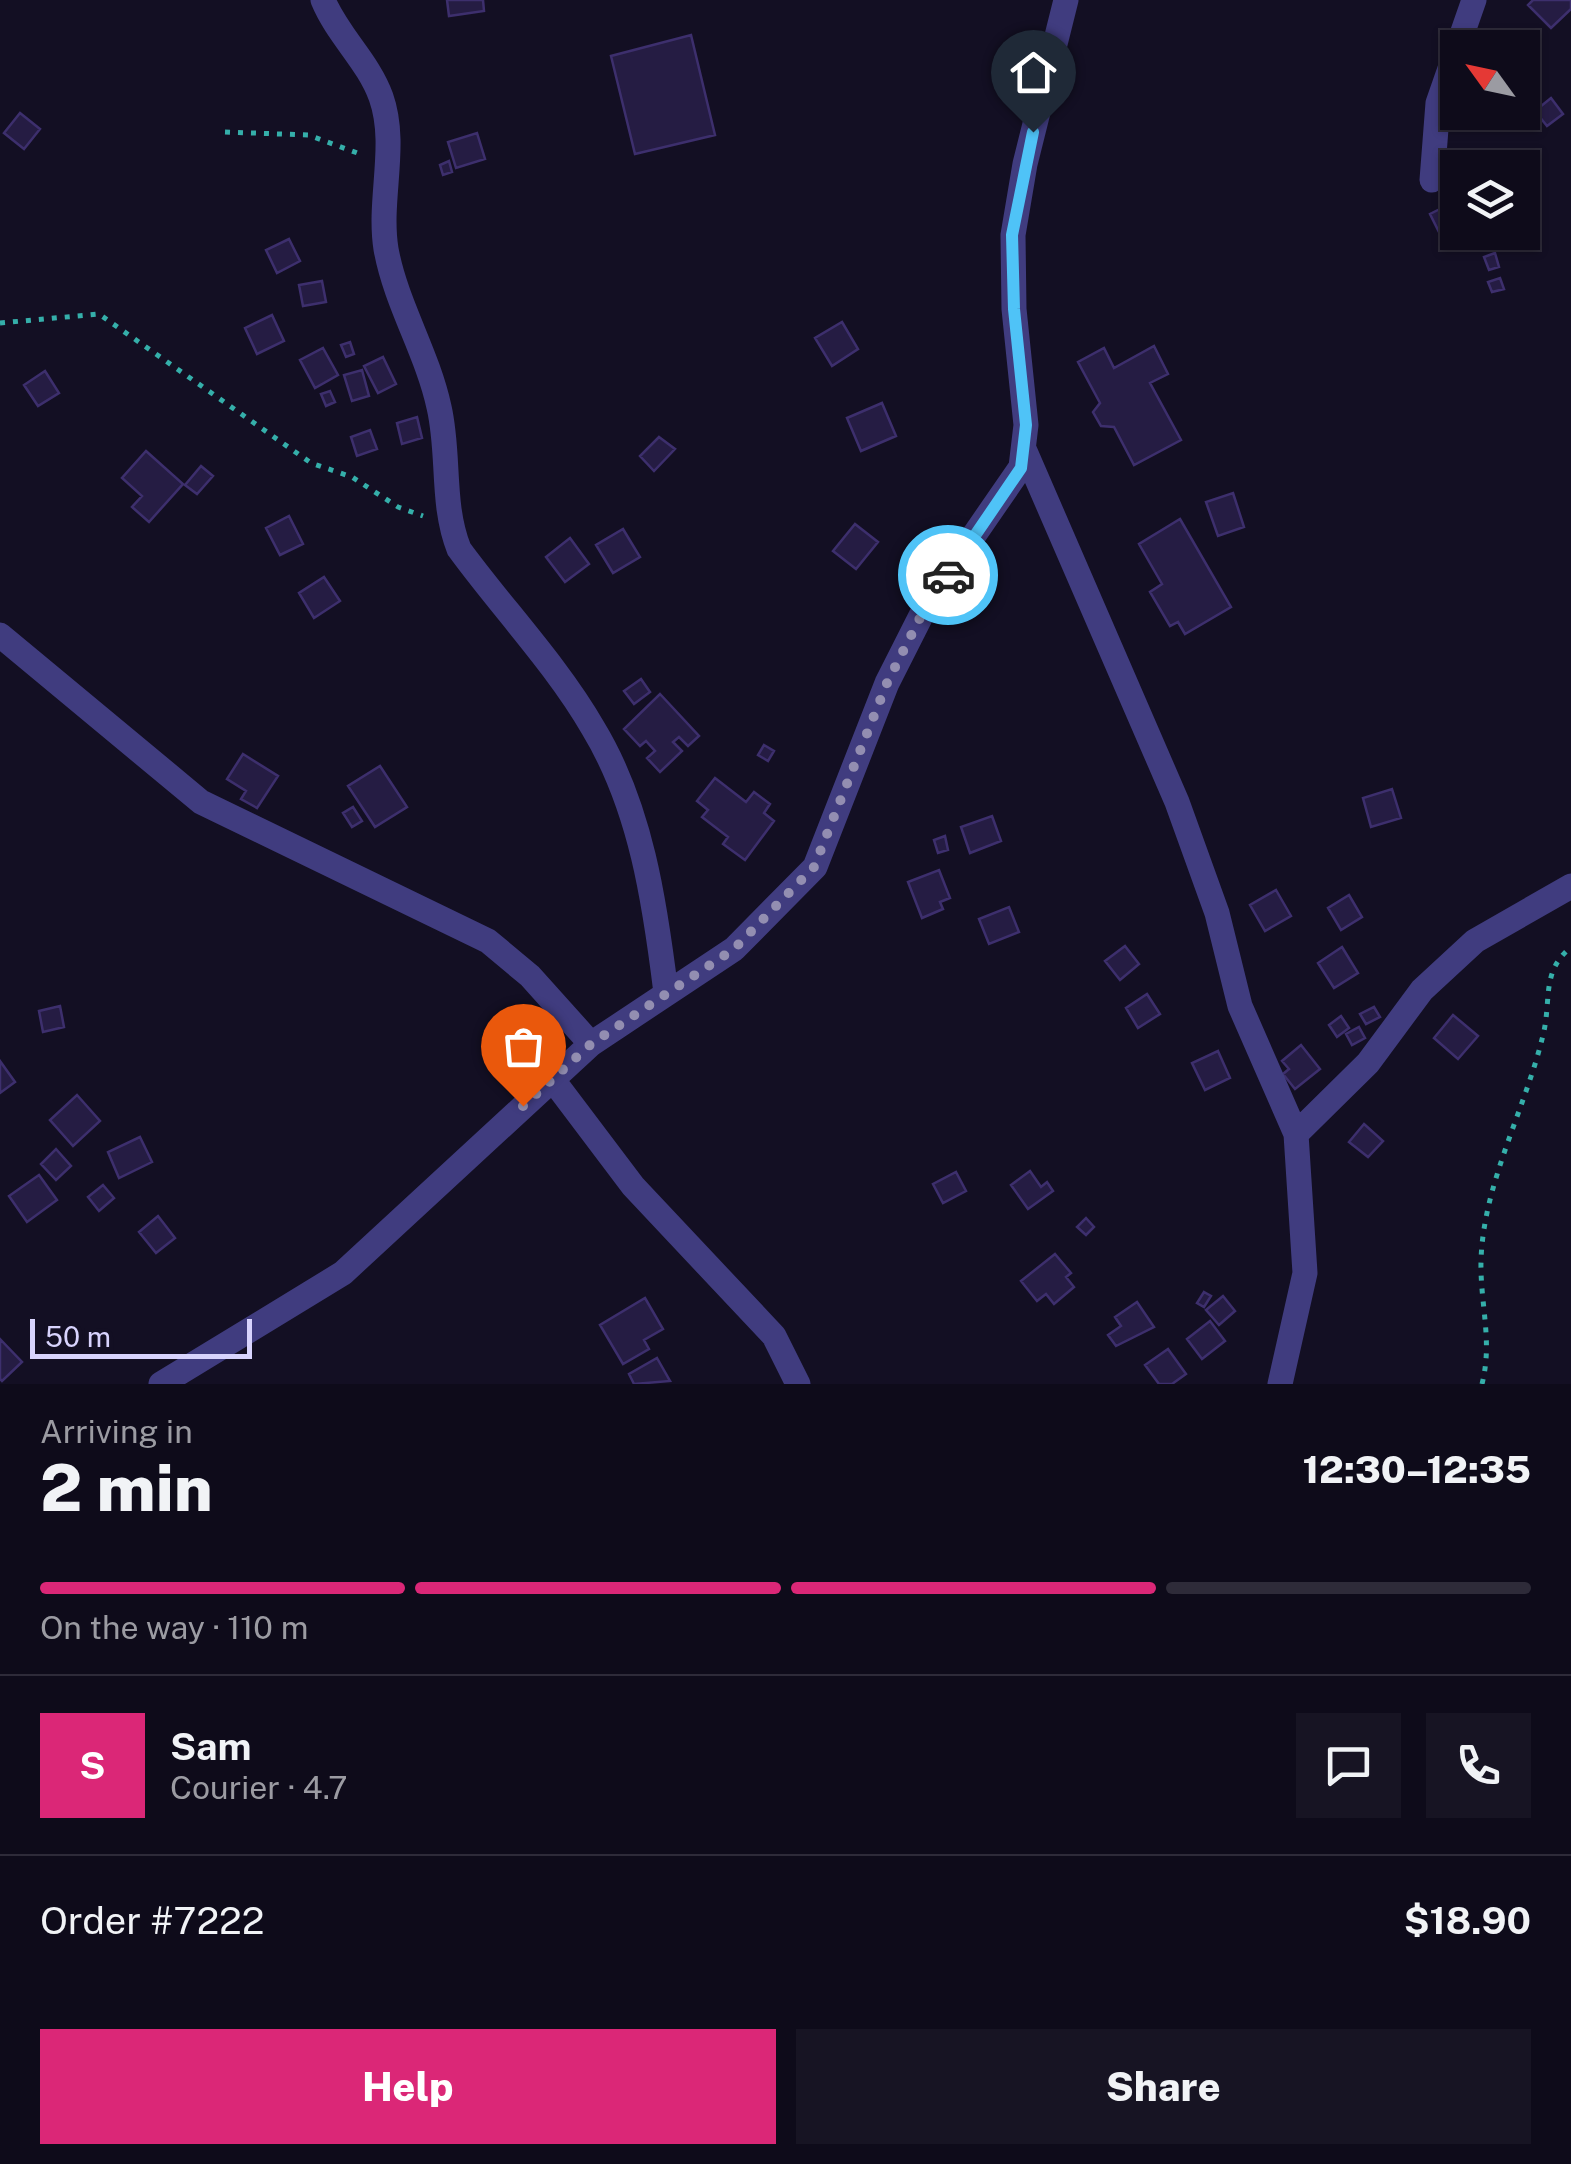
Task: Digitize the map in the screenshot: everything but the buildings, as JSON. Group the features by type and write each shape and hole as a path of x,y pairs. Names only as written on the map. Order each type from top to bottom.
{"street":[{"path":"323,0 333,24 381,97 388,125 386,248 397,291 426,354 440,411 450,525 459,549 592,726 610,761 654,894 666,993"},
{"path":"161,1384 343,1273 591,1044 734,949 814,867 887,683 928,602 1021,468 1024,449 1012,235 1025,164 1066,0"},
{"path":"1432,180 1438,103 1474,0"},
{"path":"1024,449 1177,802 1222,928 1240,1006 1296,1134 1305,1272 1280,1384"},
{"path":"0,635 201,802 488,942 530,976 591,1044"},
{"path":"1296,1134 1368,1063 1422,990 1474,941 1571,886"},
{"path":"553,1080 633,1186 774,1336 798,1384"}],"path":[{"path":"225,132 308,136 385,164"},
{"path":"0,323 99,314 310,464 352,477 398,506 450,525"},
{"path":"1482,1384 1488,1339 1481,1262 1489,1212 1532,1083 1546,1019 1549,972 1571,947"}],"way so far":[{"path":"523,1106 591,1044 734,949 787,899 814,867 836,820 887,683 928,602 948,575"}],"route":[{"path":"948,575 1021,468 1026,425 1014,309 1012,235 1033,132"}]}
